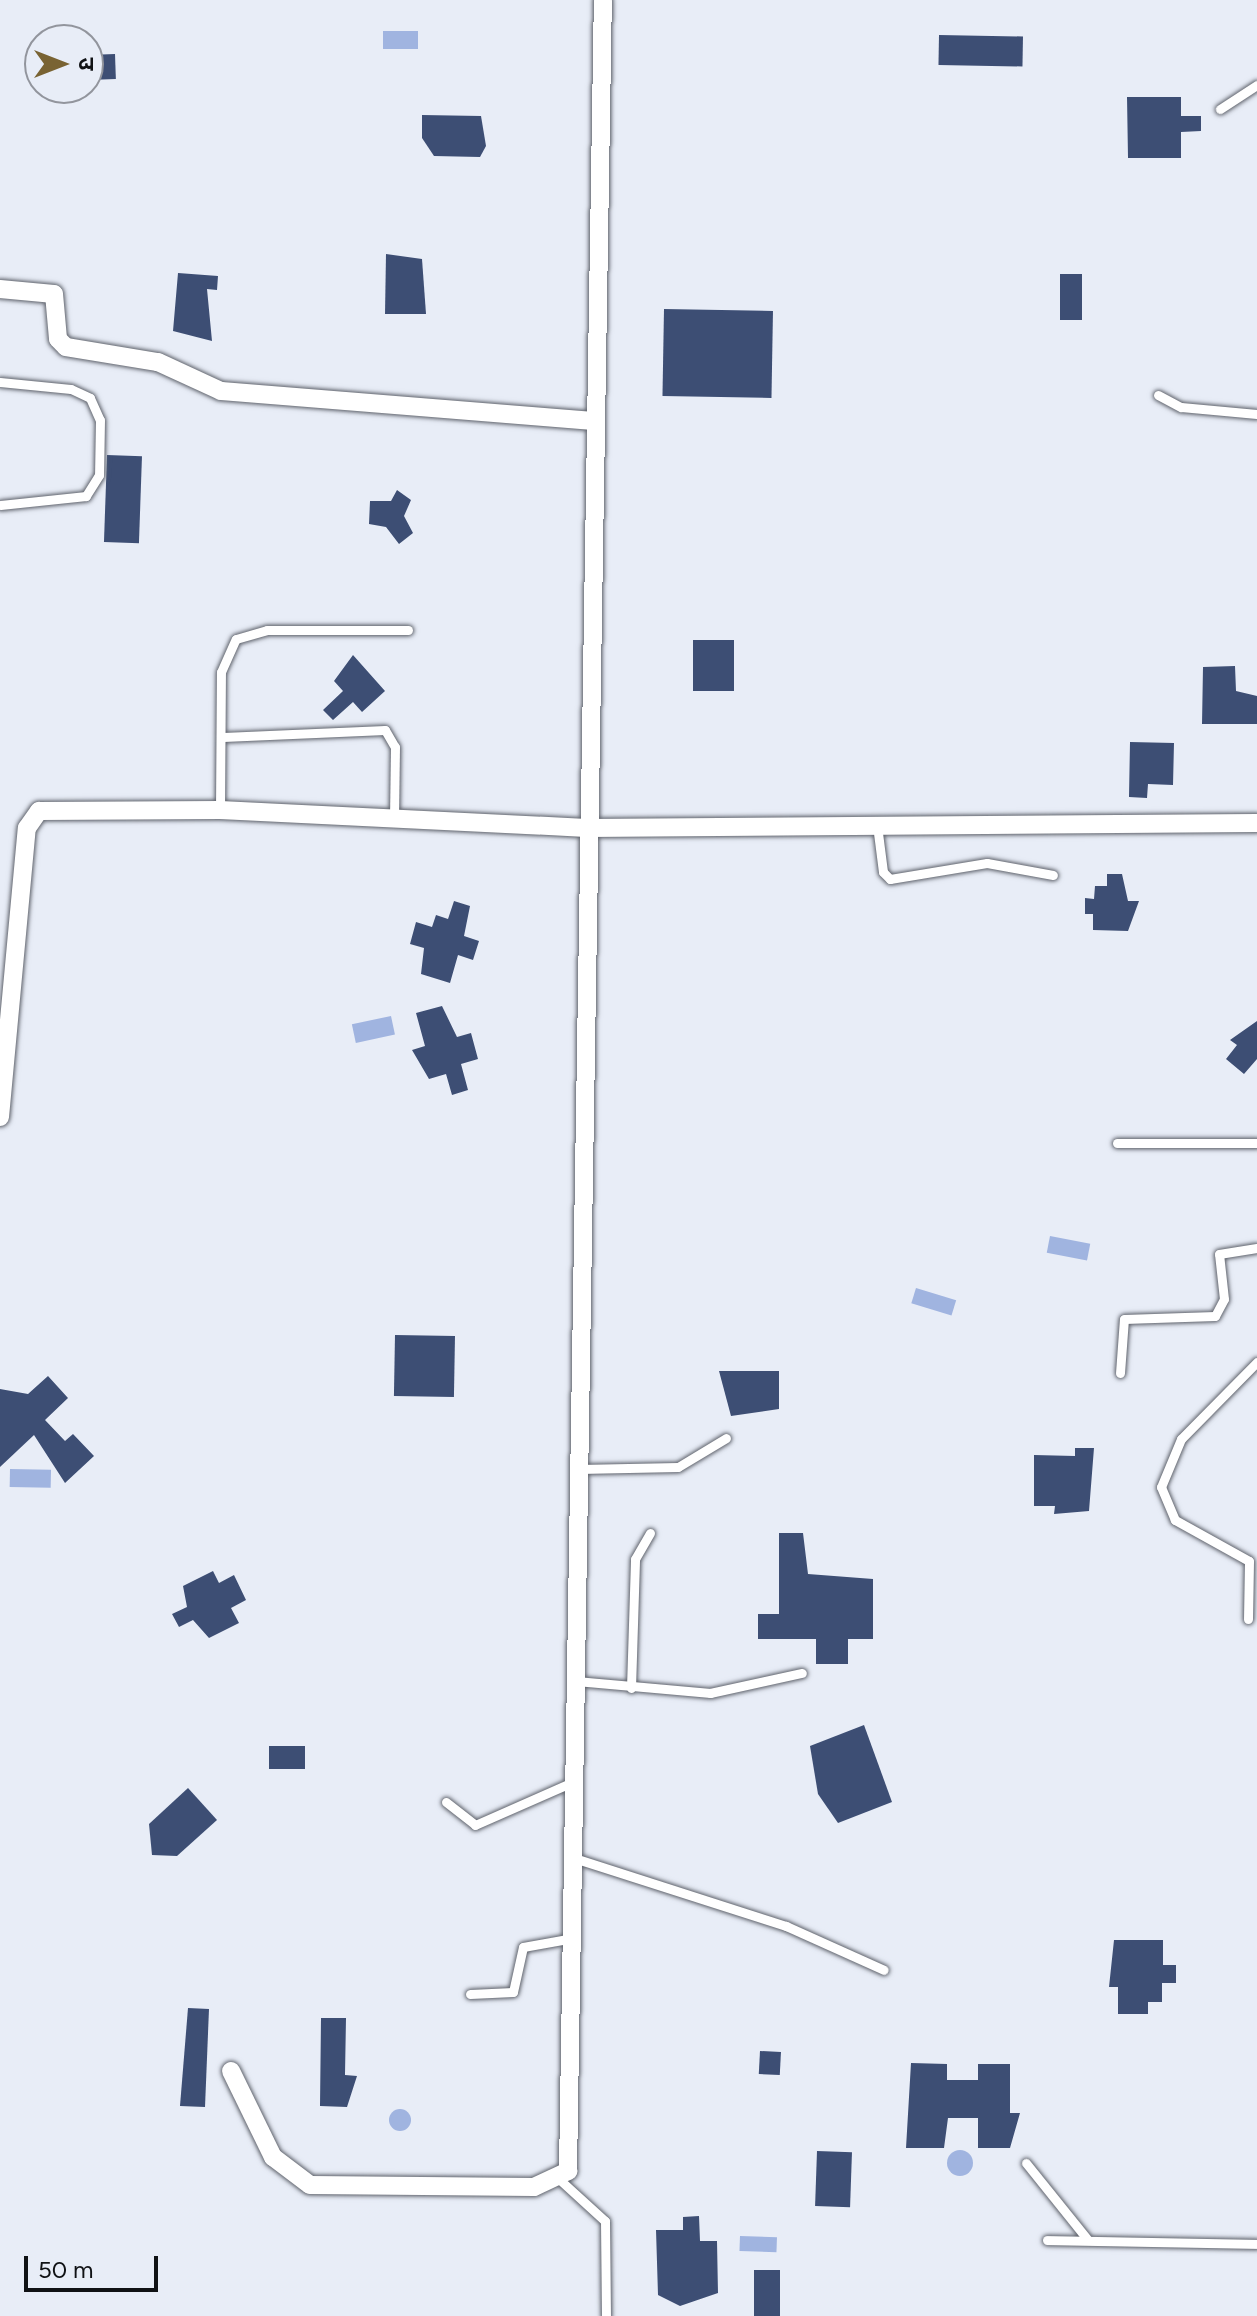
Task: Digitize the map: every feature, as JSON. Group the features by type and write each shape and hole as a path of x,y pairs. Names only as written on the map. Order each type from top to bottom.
{"street":[{"path":"231,2071 273,2157 310,2185 534,2187 560,2180 570,2157 574,1858 572,1680 579,1469 587,828 603,0"},
{"path":"0,289 54,294 58,339 66,347 158,362 221,391 594,421"},
{"path":"0,1117 32,817 70,807 220,810 394,821 587,828 1257,823"}],"lane":[{"path":"1220,109 1257,85"},
{"path":"0,382 82,393 100,420 99,475 86,496 0,505"},
{"path":"1158,395 1181,407 1257,414"},
{"path":"220,810 223,737 221,672 228,648 246,631 408,630"},
{"path":"223,737 385,730 395,747 394,821"},
{"path":"877,825 883,872 890,879 987,863 1053,875"},
{"path":"1117,1143 1257,1143"},
{"path":"1120,1373 1124,1319 1215,1316 1224,1299 1219,1254 1257,1248"},
{"path":"1248,1619 1249,1561 1175,1520 1161,1487 1181,1439 1257,1362"},
{"path":"579,1469 678,1467 726,1438"},
{"path":"631,1688 635,1559 650,1533"},
{"path":"572,1680 631,1688 710,1693 802,1673"},
{"path":"446,1802 475,1825 573,1782"},
{"path":"574,1858 786,1926 884,1970"},
{"path":"470,1994 513,1992 523,1947 573,1938"},
{"path":"1026,2163 1087,2239"},
{"path":"560,2180 605,2221 606,2316"},
{"path":"1047,2240 1257,2244"}],"water":[{"path":"383,31 418,31 418,49 383,49"},
{"path":"391,1016 395,1035 356,1043 352,1024"},
{"path":"1050,1236 1090,1244 1087,1261 1047,1253"},
{"path":"916,1288 956,1300 951,1316 911,1303"},
{"path":"10,1469 51,1470 51,1488 10,1487"},
{"path":"400,2109 408,2112 411,2120 408,2128 400,2131 392,2128 389,2120 392,2112"},
{"path":"960,2150 969,2154 973,2163 969,2172 960,2176 951,2172 947,2163 951,2154"},
{"path":"740,2236 777,2237 776,2252 739,2251"}],"building":[{"path":"939,35 1023,36 1022,66 938,65"},
{"path":"104,54 115,54 116,79 104,79"},
{"path":"1127,97 1181,97 1181,116 1201,116 1201,131 1181,132 1181,158 1128,158"},
{"path":"422,115 481,116 486,146 480,157 434,156 422,138"},
{"path":"386,254 422,259 426,314 385,314"},
{"path":"178,273 218,276 217,290 207,289 212,341 173,331"},
{"path":"1060,274 1082,274 1082,320 1060,320"},
{"path":"664,309 773,311 771,398 662,396"},
{"path":"107,455 142,456 139,543 104,542"},
{"path":"397,490 411,500 404,516 413,533 399,544 386,527 369,524 370,501 391,501"},
{"path":"693,640 734,640 734,691 693,691"},
{"path":"353,655 385,691 362,712 353,702 333,720 323,710 343,691 334,681"},
{"path":"1235,666 1236,691 1257,696 1257,724 1202,724 1203,667"},
{"path":"1130,742 1174,743 1173,785 1148,784 1147,798 1129,797"},
{"path":"1107,874 1122,874 1128,901 1139,901 1128,931 1093,930 1093,914 1085,914 1085,898 1094,899 1095,886 1107,886"},
{"path":"454,901 470,906 464,936 479,941 473,960 458,955 450,983 421,974 424,948 410,944 416,922 432,927 436,915 448,919"},
{"path":"442,1006 457,1037 471,1033 478,1059 461,1064 468,1090 452,1095 446,1074 429,1079 412,1050 425,1046 416,1013"},
{"path":"1257,1021 1257,1059 1244,1074 1226,1059 1237,1045 1230,1040"},
{"path":"395,1335 455,1336 454,1397 394,1396"},
{"path":"719,1371 779,1371 779,1409 731,1416"},
{"path":"48,1376 68,1398 45,1420 65,1441 73,1434 94,1456 65,1483 34,1435 0,1467 0,1389 28,1394"},
{"path":"1075,1448 1094,1448 1089,1511 1054,1514 1055,1506 1034,1506 1034,1455 1075,1456"},
{"path":"779,1533 803,1533 808,1574 873,1579 873,1639 848,1639 848,1664 816,1664 816,1639 758,1639 758,1614 779,1614"},
{"path":"213,1571 219,1583 234,1575 246,1600 231,1608 239,1623 209,1638 193,1620 179,1627 172,1614 187,1607 183,1586"},
{"path":"864,1725 892,1802 838,1823 818,1794 810,1746"},
{"path":"269,1746 305,1746 305,1769 269,1769"},
{"path":"188,1788 217,1820 177,1856 152,1855 149,1824"},
{"path":"1114,1940 1163,1940 1163,1965 1176,1965 1176,1983 1162,1983 1162,2002 1148,2002 1148,2014 1118,2014 1118,1987 1109,1987"},
{"path":"188,2008 209,2009 205,2107 180,2106"},
{"path":"321,2018 346,2018 345,2075 357,2076 347,2107 320,2106"},
{"path":"760,2051 781,2052 780,2075 759,2074"},
{"path":"911,2063 947,2064 947,2080 978,2080 978,2064 1010,2064 1010,2113 1020,2113 1010,2148 978,2148 978,2118 948,2118 944,2148 906,2148"},
{"path":"817,2151 852,2152 850,2207 815,2206"},
{"path":"699,2216 700,2241 717,2241 718,2293 680,2306 658,2295 656,2230 683,2230 683,2217"},
{"path":"754,2270 780,2270 780,2316 754,2316"}]}
